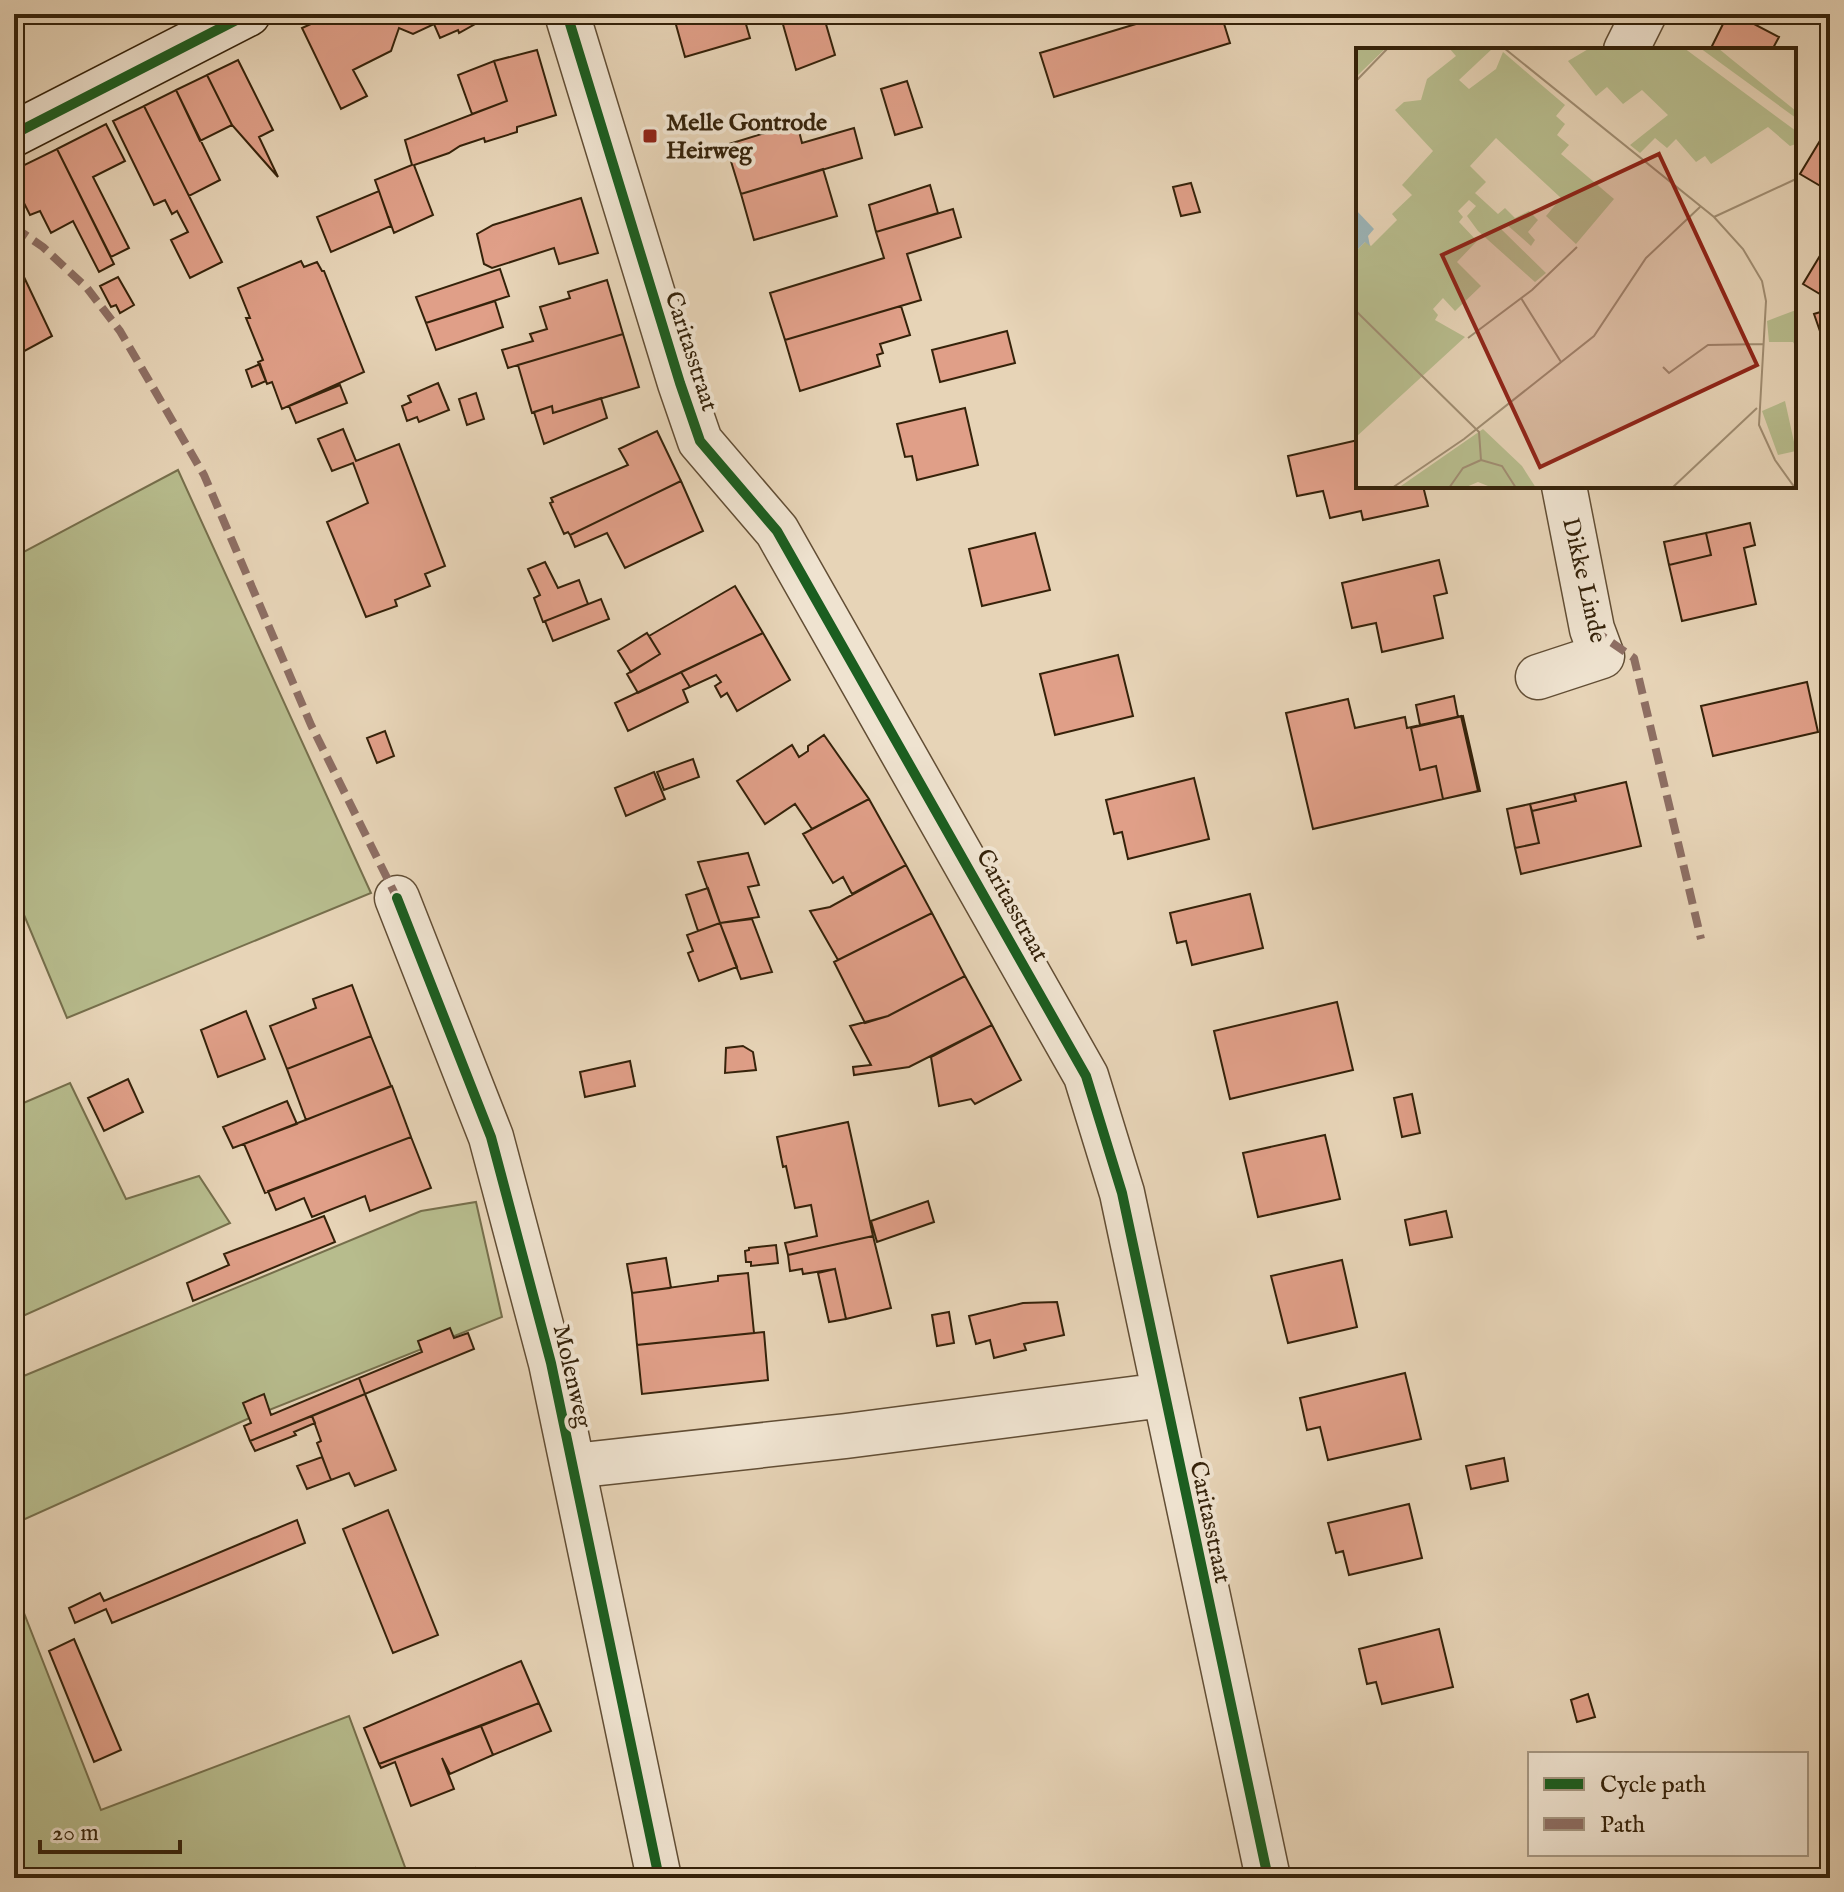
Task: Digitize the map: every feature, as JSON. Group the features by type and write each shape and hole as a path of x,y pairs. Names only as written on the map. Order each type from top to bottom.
{"street":[{"path":"14,134 248,14"},
{"name":"Caritasstraat","path":"567,14 700,441 777,531 1086,1076 1122,1193 1268,1878"},
{"path":"1627,48 1644,14"},
{"name":"Dikke Linde","path":"1538,677 1602,656 1592,629 1564,488"},
{"name":"Molenweg","path":"397,898 491,1137 551,1363 659,1878"},
{"name":"Molenweg","path":"573,1466 846,1436 1163,1395"}],"green space":[{"path":"178,470 371,893 67,1018 14,891 14,557"},
{"path":"70,1083 126,1199 199,1176 230,1223 14,1320 14,1107"},
{"path":"476,1202 502,1317 254,1416 14,1524 14,1380 421,1211"},
{"path":"15,1590 101,1810 349,1716 409,1878 14,1878"}],"building":[{"path":"347,14 493,14 459,33 458,30 440,38 434,24 413,34 399,28 391,51 353,70 367,96 341,109 302,28 326,17 329,23"},
{"path":"673,14 743,14 750,38 685,57"},
{"path":"804,14 823,14 835,55 796,70 782,21"},
{"path":"1169,14 1221,14 1230,43 1054,97 1040,53"},
{"path":"1728,14 1735,14 1779,37 1773,48 1711,48"},
{"path":"537,50 556,115 517,127 517,132 485,142 484,138 414,165 433,215 394,233 375,180 412,165 405,140 507,101 494,61"},
{"path":"238,60 273,130 259,137 278,177 232,125 207,75"},
{"path":"494,61 507,101 472,114 458,75"},
{"path":"207,75 232,125 200,141 176,90"},
{"path":"907,81 922,127 895,135 881,89"},
{"path":"176,90 220,180 189,196 144,106"},
{"path":"144,106 222,262 190,278 171,240 188,232 177,211 172,214 165,200 154,205 113,121"},
{"path":"797,123 802,143 854,128 862,158 741,194 726,145"},
{"path":"106,124 125,161 93,177 129,248 111,257 57,149"},
{"path":"1830,124 1830,190 1829,191 1800,174"},
{"path":"57,149 114,264 99,272 73,221 51,233 40,211 30,215 24,203 14,208 14,170"},
{"path":"823,169 837,216 754,240 741,194"},
{"path":"1191,183 1200,212 1181,216 1173,187"},
{"path":"930,185 938,213 876,232 869,205"},
{"path":"379,191 391,226 331,252 317,217"},
{"path":"581,198 598,253 559,264 554,248 492,268 484,264 477,234 493,225"},
{"path":"953,209 961,237 907,254 921,300 785,340 770,293 884,258 876,232"},
{"path":"1830,239 1830,300 1803,284"},
{"path":"301,261 304,267 317,262 324,271 364,372 282,409 272,382 267,384 258,362 263,360 238,288"},
{"path":"500,269 509,296 426,323 416,297"},
{"path":"23,275 52,336 19,354 14,345 14,280"},
{"path":"118,277 134,305 120,313 116,305 111,307 100,286"},
{"path":"607,280 623,334 508,368 502,350 533,341 530,334 547,329 540,307 570,298 568,292"},
{"path":"495,301 503,327 436,350 426,323"},
{"path":"901,306 910,335 880,344 883,353 877,355 880,366 800,391 785,340"},
{"path":"1830,309 1830,334 1822,337 1814,314"},
{"path":"1007,331 1015,363 940,382 932,350"},
{"path":"623,334 639,387 553,413 552,406 532,413 518,365"},
{"path":"260,364 266,381 252,387 246,370"},
{"path":"438,383 449,410 419,422 417,417 407,421 402,406 411,402 408,396"},
{"path":"340,385 347,403 296,423 289,406"},
{"path":"476,393 484,419 467,425 459,399"},
{"path":"601,398 607,418 544,444 534,412 552,406 553,413"},
{"path":"965,408 978,465 917,480 912,456 905,457 897,424"},
{"path":"343,429 356,461 399,444 445,566 425,574 430,586 395,600 397,606 366,617 327,522 368,503 353,463 332,471 318,439"},
{"path":"657,431 681,481 570,535 568,532 564,534 550,503 553,502 551,498 628,465 619,449"},
{"path":"1356,440 1356,488 1424,488 1428,506 1363,520 1361,511 1330,518 1323,491 1297,496 1288,456"},
{"path":"681,481 703,531 625,568 607,533 575,547 570,535"},
{"path":"1750,523 1755,545 1744,548 1756,604 1682,621 1669,565 1711,555 1706,533"},
{"path":"1035,533 1050,590 982,606 969,549"},
{"path":"1706,533 1711,555 1669,565 1664,542"},
{"path":"1439,560 1447,593 1434,596 1443,638 1382,652 1376,623 1352,628 1342,583"},
{"path":"545,562 558,588 579,580 588,604 543,622 534,598 540,595 528,569"},
{"path":"735,586 763,633 638,693 627,674 660,654 649,636"},
{"path":"601,599 609,619 553,641 545,621"},
{"path":"647,633 660,654 631,672 618,651"},
{"path":"763,633 790,680 737,711 727,693 721,697 715,686 721,682 716,675 690,687 681,672"},
{"path":"1118,655 1133,716 1055,735 1040,674"},
{"path":"681,672 690,687 683,690 688,702 628,731 615,703"},
{"path":"1807,682 1818,732 1713,756 1701,706"},
{"path":"1454,696 1458,717 1420,725 1416,705"},
{"path":"1348,699 1355,728 1405,717 1407,728 1461,716 1478,791 1313,829 1286,713"},
{"path":"1463,716 1480,791 1443,799 1436,766 1420,770 1411,728"},
{"path":"385,731 394,756 377,763 367,738"},
{"path":"824,735 869,799 812,829 795,804 765,824 737,781 792,745 799,757"},
{"path":"693,759 699,777 664,790 657,772"},
{"path":"654,772 665,799 626,816 615,788"},
{"path":"1194,778 1209,839 1128,859 1122,832 1114,834 1106,800"},
{"path":"1626,782 1641,846 1521,874 1515,848 1539,843 1532,811 1576,801 1574,794"},
{"path":"1574,794 1576,801 1532,811 1530,804"},
{"path":"869,799 906,865 852,894 843,877 833,883 803,834"},
{"path":"1530,804 1539,843 1515,848 1507,809"},
{"path":"748,853 759,885 748,887 759,917 720,923 698,862"},
{"path":"906,865 932,913 838,960 810,911 830,907"},
{"path":"708,888 720,923 698,931 686,895"},
{"path":"1250,894 1263,948 1192,965 1186,941 1177,943 1170,913"},
{"path":"932,913 965,976 888,1016 865,1023 834,962"},
{"path":"752,919 772,972 741,979 720,923"},
{"path":"720,923 737,967 699,981 688,953 693,951 687,935"},
{"path":"965,976 992,1025 909,1067 854,1075 853,1067 871,1065 850,1026 888,1016"},
{"path":"352,985 371,1036 287,1069 270,1026 316,1008 313,999"},
{"path":"1337,1002 1353,1070 1230,1099 1214,1031"},
{"path":"246,1011 265,1059 218,1077 201,1030"},
{"path":"992,1025 1021,1080 975,1104 971,1099 939,1106 931,1057"},
{"path":"371,1036 391,1086 306,1120 287,1069"},
{"path":"743,1046 753,1052 756,1070 725,1073 726,1048"},
{"path":"630,1061 635,1086 585,1097 580,1072"},
{"path":"128,1079 143,1112 104,1131 88,1098"},
{"path":"392,1086 411,1137 265,1193 244,1144"},
{"path":"1412,1094 1420,1133 1402,1137 1394,1098"},
{"path":"287,1101 297,1124 233,1148 223,1127"},
{"path":"848,1122 873,1236 788,1255 785,1243 817,1236 811,1205 795,1208 777,1137"},
{"path":"1325,1135 1340,1199 1258,1217 1243,1153"},
{"path":"411,1137 431,1188 370,1211 365,1196 312,1217 304,1198 276,1210 268,1191"},
{"path":"928,1201 934,1222 877,1242 871,1221"},
{"path":"1446,1211 1452,1237 1410,1245 1405,1220"},
{"path":"324,1216 335,1242 193,1301 187,1283 229,1265 224,1254"},
{"path":"873,1236 891,1308 846,1319 835,1269 803,1274 802,1269 790,1271 788,1255"},
{"path":"776,1245 778,1263 751,1266 751,1262 746,1262 745,1251 749,1248"},
{"path":"666,1258 671,1288 632,1293 627,1264"},
{"path":"1342,1260 1357,1327 1288,1343 1271,1276"},
{"path":"835,1269 846,1319 829,1322 818,1273"},
{"path":"748,1273 754,1333 637,1345 632,1293 718,1281 718,1276"},
{"path":"1057,1302 1064,1335 1024,1344 1026,1350 994,1358 990,1340 976,1344 969,1316 1023,1303"},
{"path":"949,1312 954,1343 937,1346 932,1315"},
{"path":"450,1328 454,1338 468,1333 474,1349 365,1394 359,1378 422,1352 418,1341"},
{"path":"764,1332 768,1380 642,1394 637,1345"},
{"path":"1405,1373 1421,1439 1328,1460 1320,1427 1307,1430 1300,1398"},
{"path":"359,1378 365,1394 250,1441 244,1426 251,1423 243,1403 264,1394 271,1415"},
{"path":"365,1394 396,1470 355,1486 349,1473 331,1480 317,1443 321,1441 312,1416"},
{"path":"312,1416 315,1423 294,1432 296,1435 255,1451 250,1441"},
{"path":"322,1457 331,1480 307,1489 297,1466"},
{"path":"1504,1458 1508,1481 1471,1489 1466,1466"},
{"path":"1409,1504 1422,1558 1349,1575 1343,1551 1336,1553 1328,1523"},
{"path":"388,1510 438,1635 393,1653 343,1529"},
{"path":"297,1520 305,1543 112,1623 106,1609 75,1623 69,1608 100,1593 104,1601"},
{"path":"1439,1629 1453,1687 1382,1704 1376,1682 1367,1684 1359,1649"},
{"path":"74,1639 121,1750 94,1762 49,1651"},
{"path":"521,1661 539,1703 379,1764 364,1728"},
{"path":"1588,1694 1595,1717 1577,1722 1571,1700"},
{"path":"539,1703 551,1731 493,1755 481,1726"},
{"path":"481,1726 493,1755 450,1774 442,1758 454,1789 411,1806 395,1762 381,1768 379,1764"},
{"path":"475,1868 479,1878 452,1878"}],"marked path":[{"path":"14,227 43,247 87,288 120,331 204,475 311,725 397,898"},
{"path":"1592,629 1634,658 1701,939"}],"cycle path":[{"path":"14,134 248,14"},
{"path":"567,14 700,441 777,531 1086,1076 1122,1193 1268,1878"},
{"path":"397,898 491,1137 551,1363 659,1878"}],"place":[{"name":"Melle Gontrode Heirweg","path":"650,136"}]}
